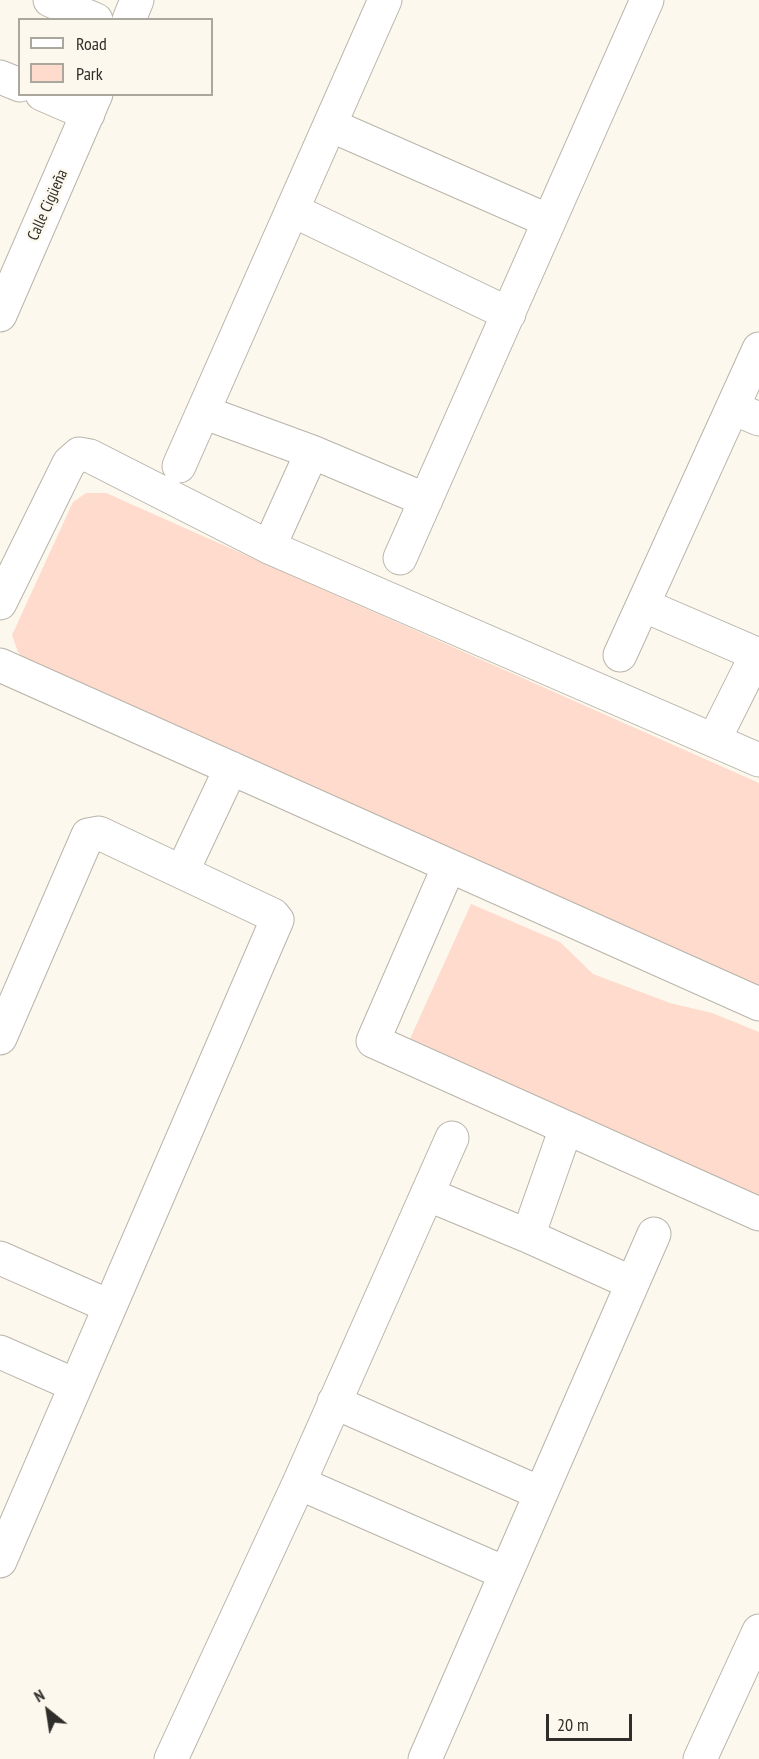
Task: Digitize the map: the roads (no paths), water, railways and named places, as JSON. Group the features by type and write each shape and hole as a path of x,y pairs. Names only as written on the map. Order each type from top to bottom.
{"street":[{"path":"50,0 91,18"},
{"path":"130,18 137,0"},
{"path":"179,466 385,0"},
{"path":"400,558 647,0"},
{"path":"0,77 18,84"},
{"path":"52,96 92,104"},
{"name":"Calle Cigüeña","path":"0,315 92,104"},
{"path":"330,125 549,221"},
{"path":"292,210 509,314"},
{"path":"620,655 643,605 746,413 759,349"},
{"path":"203,412 312,452 426,500"},
{"path":"269,547 312,452"},
{"path":"0,603 69,463 80,454 90,456 269,547 759,760"},
{"path":"643,605 758,655 714,740"},
{"path":"0,665 759,1004"},
{"path":"182,872 231,768"},
{"path":"0,1038 88,835 99,833 273,915 277,920 0,1561"},
{"path":"449,866 373,1041 759,1214"},
{"path":"528,1236 566,1128"},
{"path":"171,1759 299,1483 452,1138"},
{"path":"427,1194 632,1283"},
{"path":"426,1759 654,1234"},
{"path":"0,1258 109,1306"},
{"path":"0,1352 75,1385"},
{"path":"334,1402 540,1493"},
{"path":"299,1483 505,1573"},
{"path":"700,1759 749,1674 759,1631"}]}
